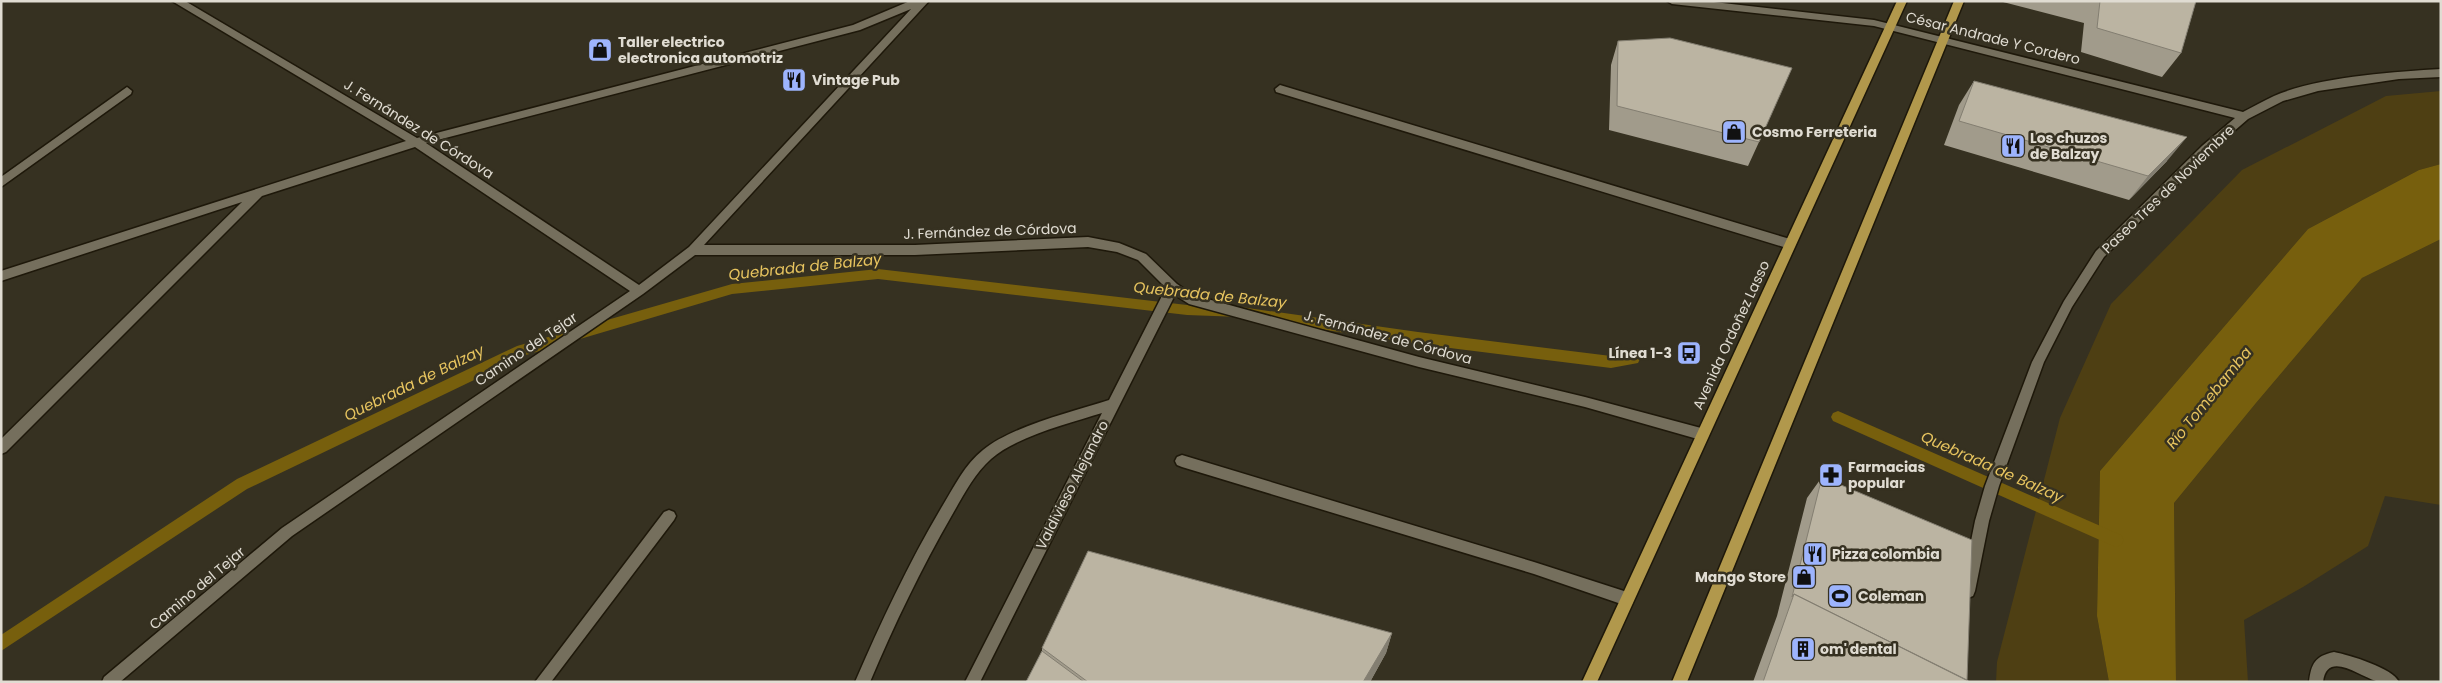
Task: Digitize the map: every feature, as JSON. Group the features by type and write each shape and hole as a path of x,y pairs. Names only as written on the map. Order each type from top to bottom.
{"main road":[{"name":"Avenida Ordoñez Lasso","path":"1589,682 1902,1"},
{"path":"1679,682 1959,1"}],"street":[{"name":"J. Fernández de Córdova","path":"177,1 416,142 639,290"},
{"name":"Camino del Tejar","path":"1,276 416,142 856,28 922,1"},
{"name":"Camino del Tejar","path":"117,680 287,532 639,290 693,250 922,1"},
{"name":"César Andrade Y Cordero","path":"1672,1 1828,17 1890,27 1943,42 2244,116"},
{"name":"Paseo Tres de Noviembre","path":"1968,604 1968,585 1992,486 2038,362 2068,304 2100,254 2206,149 2244,116 2279,98 2318,87 2399,76 2441,73"},
{"path":"1280,89 1790,244"},
{"path":"1,183 127,91"},
{"path":"1,448 259,194"},
{"name":"J. Fernández de Córdova","path":"693,250 915,250 1088,242 1119,248 1142,257 1173,287 1189,299 1419,362 1586,402 1702,434"},
{"name":"Valdivieso Alejandro","path":"972,682 1173,287"},
{"path":"862,682 920,559 956,496 987,454 1063,420 1113,404"},
{"path":"1182,461 1525,565 1627,599"},
{"path":"542,682 669,516"},
{"path":"2316,682 2315,673 2319,666 2326,661 2343,659 2392,682"}],"shaded area":[{"path":"2441,91 2441,164 2419,170 2308,229 2100,471 2097,616 2109,682 1996,682 1997,662 2060,418 2111,304 2242,170 2386,96"},
{"path":"2441,239 2441,505 2385,496 2368,546 2303,587 2244,620 2248,682 2176,682 2174,503 2362,278"}],"water":[{"name":"Río Tomebamba","path":"2441,164 2441,239 2362,278 2174,503 2176,682 2109,682 2097,616 2100,471 2308,229 2419,170"}],"building":[{"path":"2100,1 2196,1 2181,53 2097,28"},
{"path":"1670,38 1792,68 1759,142 1617,106 1618,41"},
{"path":"1974,81 2187,137 2148,176 1959,121"},
{"path":"1822,477 1972,540 1967,680 1794,594 1792,597"},
{"path":"1088,551 1392,633 1363,682 1088,682 1042,648"},
{"path":"1794,594 1970,682 1763,682"},
{"path":"1042,651 1084,682 1026,682"}],"waterway":[{"name":"Quebrada de Balzay","path":"1,644 242,484 522,350 732,289 878,274 1187,310 1241,312 1418,338 1611,362 1633,359"},
{"name":"Quebrada de Balzay","path":"1838,417 2116,540"}],"place":[{"name":"Taller electrico electronica automotriz","path":"600,50"},
{"name":"Vintage Pub","path":"794,80"},
{"name":"Cosmo Ferreteria","path":"1734,132"},
{"name":"Los chuzos de Balzay","path":"2013,146"},
{"name":"Línea 1-3","path":"1689,353"},
{"name":"Farmacias popular","path":"1831,475"},
{"name":"Pizza colombia","path":"1815,554"},
{"name":"Mango Store","path":"1804,577"},
{"name":"Coleman","path":"1840,596"},
{"name":"om' dental","path":"1803,649"}]}
